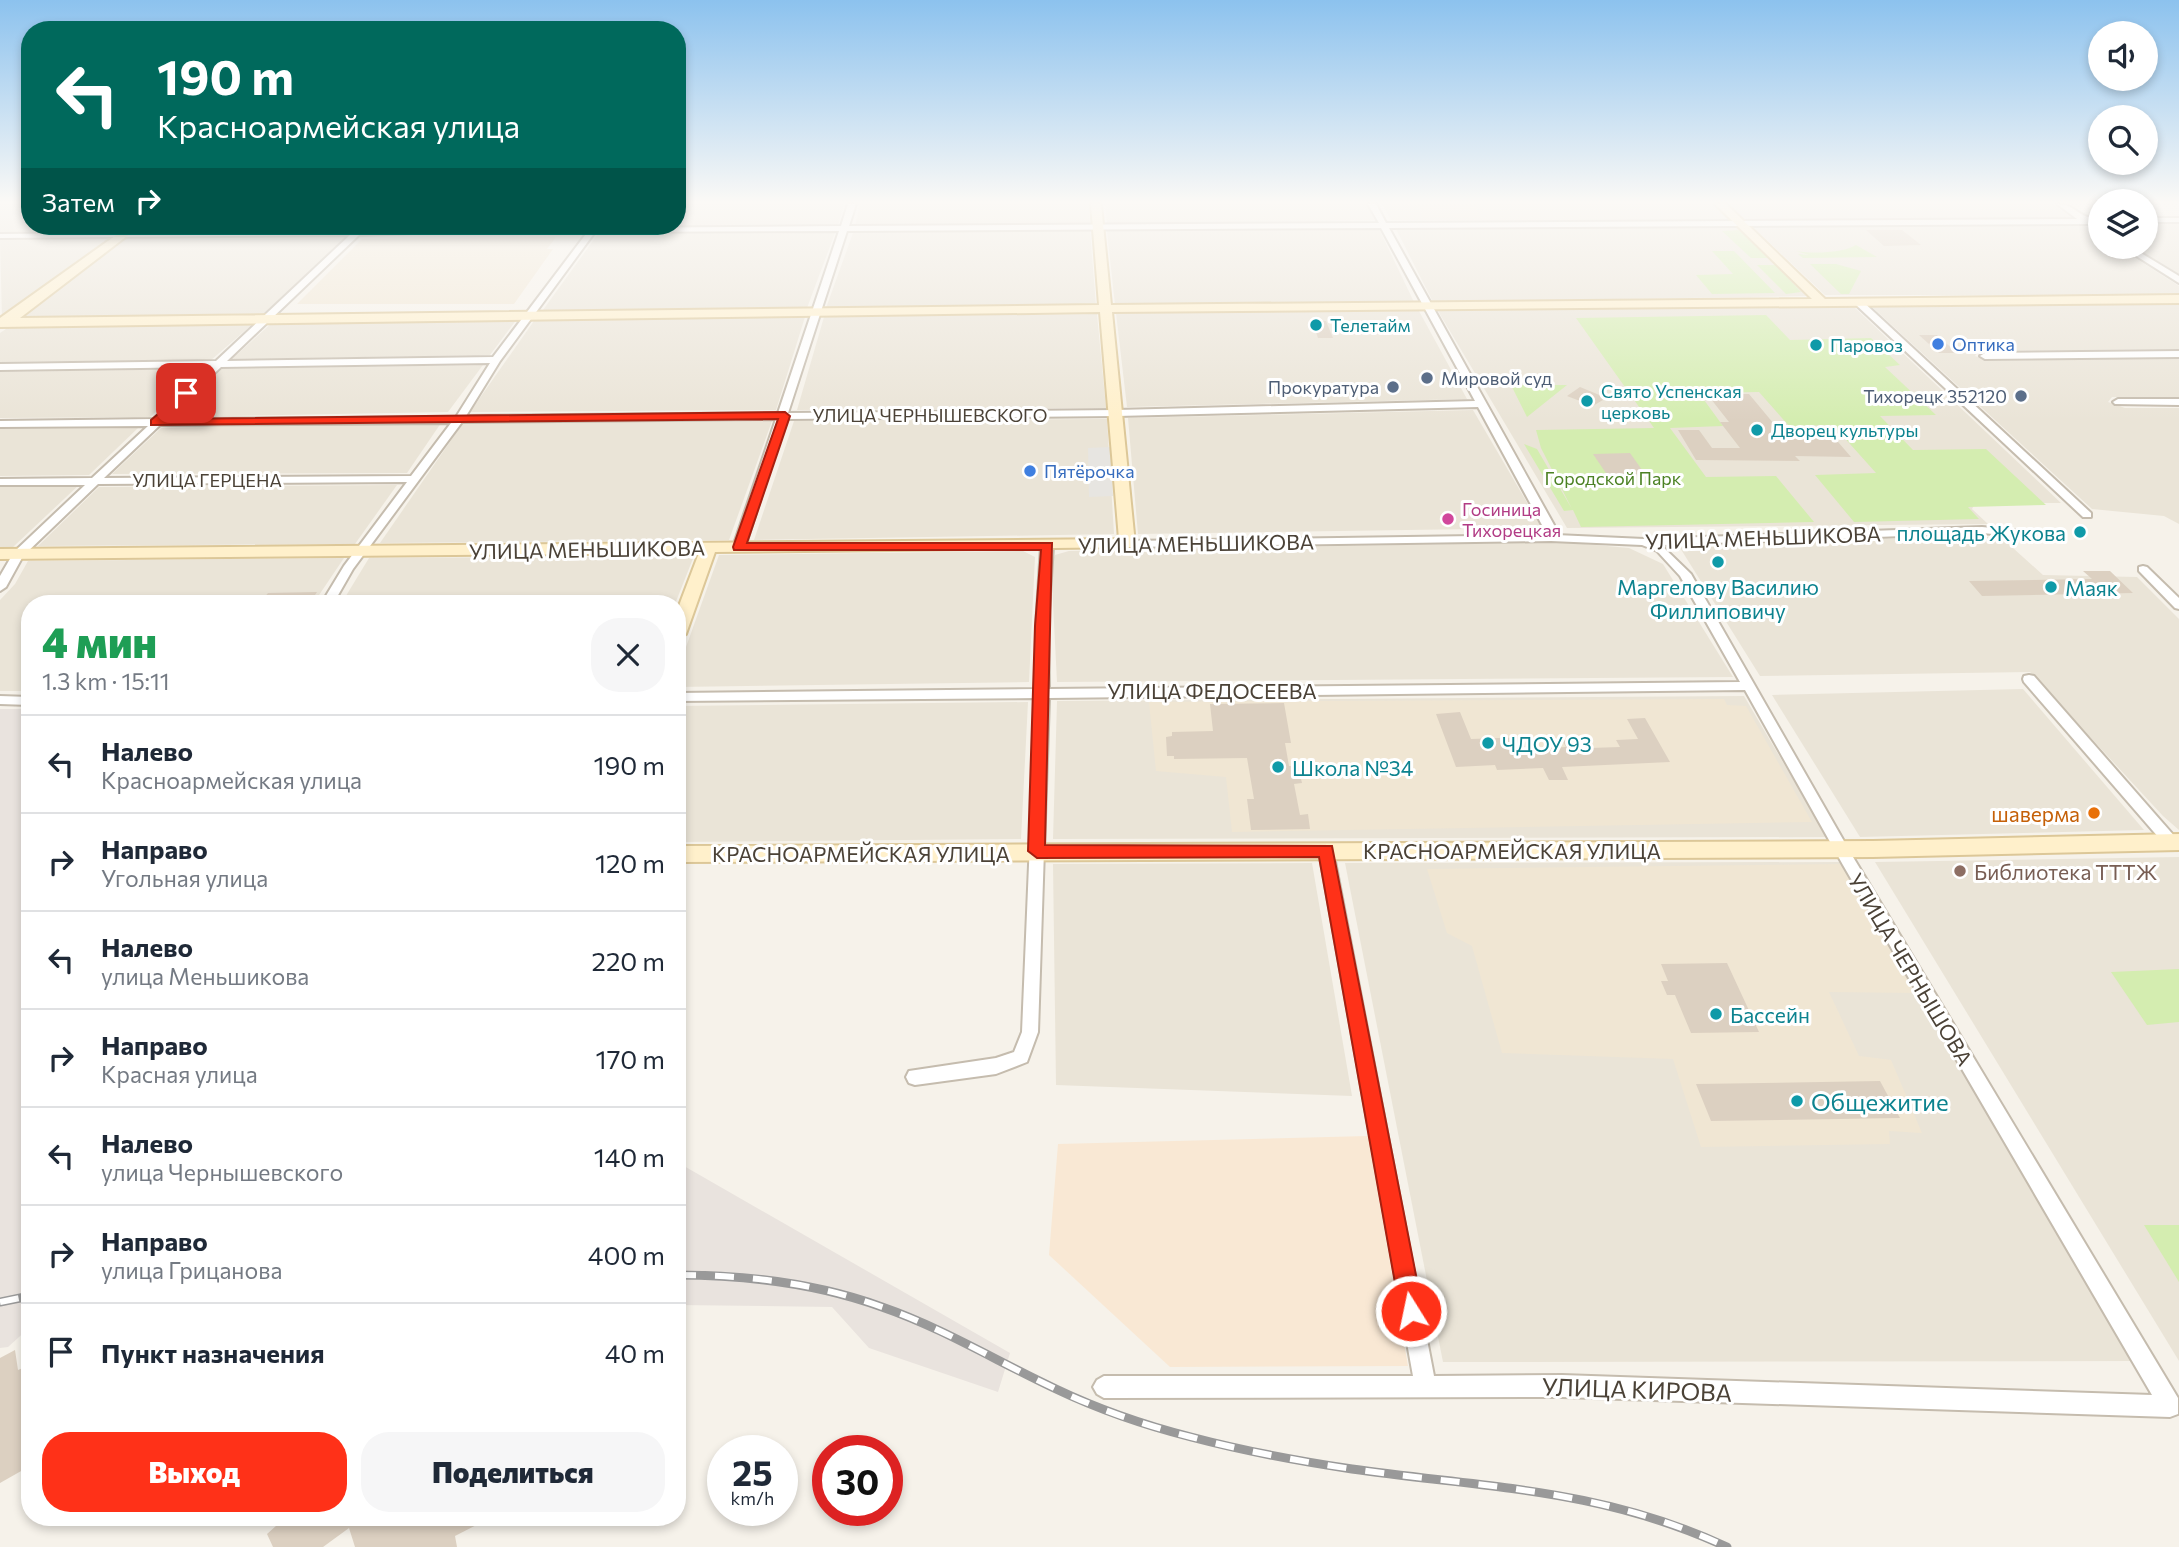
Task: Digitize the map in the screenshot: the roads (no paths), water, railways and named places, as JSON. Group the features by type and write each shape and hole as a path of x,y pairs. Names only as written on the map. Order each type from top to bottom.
{"main road":[{"path":"2,324 66,276"},
{"path":"1103,276 1127,544"},
{"path":"1796,276 1822,302"},
{"path":"2,324 530,314 2179,299"},
{"name":"УЛИЦА МЕНЬШИКОВА","path":"0,554 1127,544"},
{"path":"686,610 709,548"},
{"name":"КРАСНОАРМЕЙСКАЯ УЛИЦА","path":"686,854 1841,848 2175,842"}],"street":[{"path":"0,587 18,554 216,364 313,276"},
{"path":"333,595 460,418 496,360 558,276"},
{"path":"739,547 785,416 828,276"},
{"path":"1410,276 1548,525 1551,538"},
{"path":"1857,301 2087,515"},
{"path":"1985,356 2179,354"},
{"path":"0,367 496,360"},
{"path":"2118,402 2179,402"},
{"name":"УЛИЦА ЧЕРНЫШЕВСКОГО","path":"0,424 1117,413 1481,404"},
{"name":"УЛИЦА ГЕРЦЕНА","path":"0,482 414,479"},
{"name":"УЛИЦА МЕНЬШИКОВА","path":"1127,544 1551,538 1644,542 1982,530 2014,533"},
{"name":"УЛИЦА ЧЕРНЫШОВА","path":"1644,542 1661,549 1685,574 1841,848 2170,1406"},
{"path":"915,1077 996,1066 1021,1057 1030,1032 1043,692 1042,626 1047,546"},
{"path":"2143,569 2179,605"},
{"path":"2029,679 2175,842"},
{"name":"УЛИЦА ФЕДОСЕЕВА","path":"686,697 1747,686"},
{"path":"0,701 21,701"},
{"path":"1326,850 1425,1386"},
{"name":"УЛИЦА КИРОВА","path":"1104,1387 1562,1386 2170,1406"}],"railway":[{"path":"686,1275 781,1282 857,1299 905,1315 1089,1404 1191,1437 1332,1466 1496,1486 1588,1501 1680,1527 1727,1547"},
{"path":"0,1302 21,1298"}],"place":[{"name":"Телетайм","path":"1316,325"},
{"name":"Оптика","path":"1938,344"},
{"name":"Паровоз","path":"1816,345"},
{"name":"Мировой суд","path":"1427,378"},
{"name":"Прокуратура","path":"1393,387"},
{"name":"Тихорецк 352120","path":"2021,396"},
{"name":"Свято Успенская церковь","path":"1587,401"},
{"name":"Дворец культуры","path":"1757,430"},
{"name":"Пятёрочка","path":"1030,471"},
{"name":"Госиница Тихорецкая","path":"1448,519"},
{"name":"площадь Жукова","path":"2080,532"},
{"name":"Маргелову Василию Филлиповичу","path":"1718,562"},
{"name":"Маяк","path":"2051,587"},
{"name":"ЧДОУ 93","path":"1488,743"},
{"name":"Школа №34","path":"1278,767"},
{"name":"шаверма","path":"2094,813"},
{"name":"Библиотека ТТТЖ","path":"1960,871"},
{"name":"Бассейн","path":"1716,1014"},
{"name":"Общежитие","path":"1797,1101"}],"park label":[{"name":"Городской Парк","path":"1613,478"}]}
